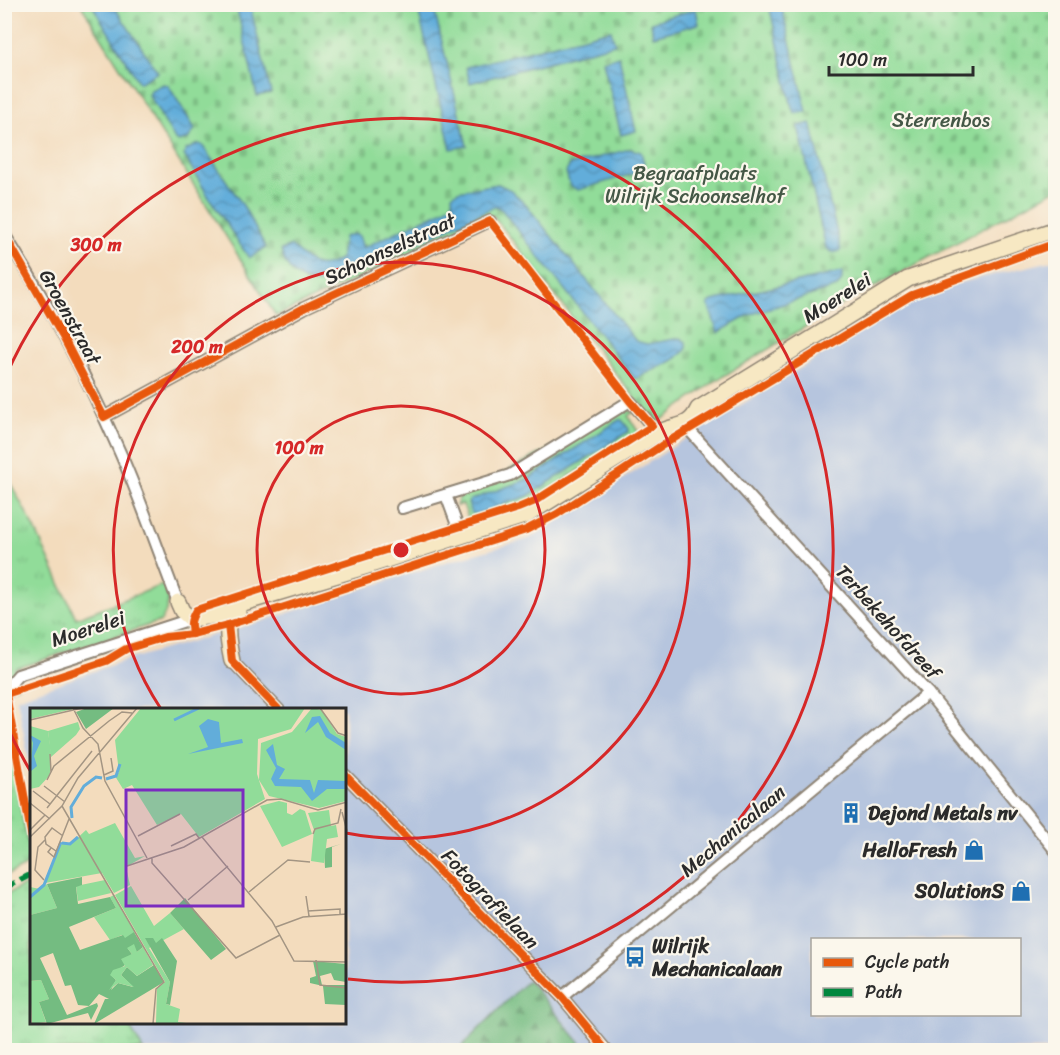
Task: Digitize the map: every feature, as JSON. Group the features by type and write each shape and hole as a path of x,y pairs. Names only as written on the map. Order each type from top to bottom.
{"street":[{"name":"Schoonselstraat","path":"104,417 304,308 490,221"},
{"name":"Moerelei","path":"9,692 12,682 18,675 191,619 219,613 231,614 233,608 240,603 527,515 666,428 687,423 698,409 908,279 1056,229"},
{"name":"Groenstraat","path":"4,234 63,337 104,417 120,452 178,602"},
{"path":"402,508 510,475 630,401 658,433"},
{"name":"Terbekehofdreef","path":"687,423 689,430 928,693 1056,851"},
{"path":"446,495 461,536"},
{"path":"178,602 182,611 191,619"},
{"path":"231,614 228,625 232,661 277,708"},
{"name":"Mechanicalaan","path":"562,997 928,693"},
{"name":"Fotografielaan","path":"346,776 562,997 606,1050"}],"shaded area":[{"path":"1055,260 1055,1050 586,1050 528,980 458,1050 139,1050 127,1025 346,1025 346,708 30,708 30,768 17,698 123,661 263,621 446,562 529,539 679,443 908,302 942,287"}],"green space":[{"name":"Begraafplaats Wilrijk Schoonselhof","path":"81,5 1055,5 1055,190 855,297 717,380 657,423 634,397 493,215 276,316"},
{"path":"624,409 634,412 628,416 639,433 532,500 469,522 463,504 456,506 459,498 464,494"},
{"path":"4,471 35,529 76,618 165,584 168,594 166,612 161,621 15,669 18,686 5,690"},
{"path":"4,717 30,857 26,866 5,876"},
{"path":"30,882 30,1025 129,1025 143,1050 5,1050 5,895"},
{"path":"528,980 586,1050 458,1050"}],"water":[{"path":"92,5 113,5 158,72 139,83"},
{"path":"236,5 250,5 271,93 257,96"},
{"path":"417,5 433,5 467,146 451,149"},
{"path":"771,5 781,5 807,112 794,113 792,108"},
{"path":"696,9 699,24 653,36 651,22"},
{"path":"611,30 615,44 470,83 466,67"},
{"path":"619,56 636,131 621,135 603,61"},
{"path":"163,84 168,85 195,129 188,139 179,142 175,140 149,95 151,90"},
{"path":"811,123 841,250 835,252 826,248 798,126"},
{"path":"198,144 202,145 244,207 266,248 249,258 184,155 186,150"},
{"path":"630,149 641,152 644,163 639,172 578,190 570,186 566,172 570,165"},
{"path":"498,184 511,190 527,206 636,341 647,344 680,338 686,342 686,350 672,361 635,379 502,210 496,206 330,282 303,280 284,261 281,250 291,246 314,264 333,263 341,258 344,237 353,234 359,236 363,248 443,210 453,203 452,195 458,191"},
{"path":"842,272 842,280 837,287 749,315 718,333 708,304 712,301"},
{"path":"622,420 629,429 628,432 528,496 477,514 471,513 468,503 470,500 528,479"}],"marked path":[{"path":"4,888 30,875"}],"cycle path":[{"path":"4,234 63,337 104,417 304,308 490,221 652,426 535,501 518,508 196,610 191,622 193,634"},
{"path":"30,828 6,694 106,661 126,649 165,637 193,634 228,625 526,530 557,514 661,446 912,295 1056,243"},
{"path":"228,625 232,661 277,708"},
{"path":"346,776 562,997 606,1050"}],"place":[{"name":"Dejond Metals nv","path":"851,813"},
{"name":"HelloFresh","path":"974,850"},
{"name":"S0lutionS","path":"1021,891"},
{"name":"Wilrijk Mechanicalaan","path":"635,957"}],"park label":[{"name":"Sterrenbos","path":"941,120"}]}
